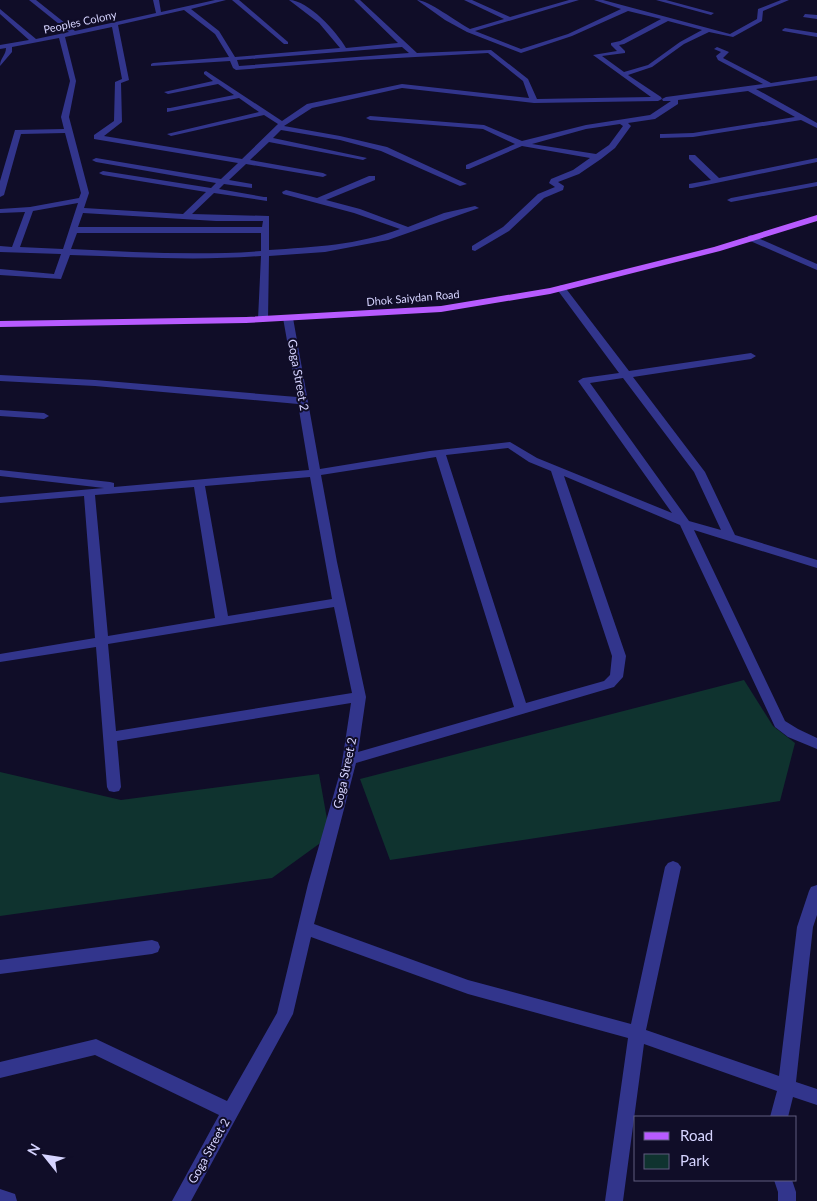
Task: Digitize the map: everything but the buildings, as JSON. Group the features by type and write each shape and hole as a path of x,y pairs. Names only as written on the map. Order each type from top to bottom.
{"main road":[{"name":"Dhok Saiydan Road","path":"0,324 263,319 441,309 561,288 751,238 817,218"}],"street":[{"path":"32,0 74,33"},
{"path":"156,0 159,15"},
{"name":"Peoples Colony","path":"0,47 62,36 223,0"},
{"path":"235,0 286,43"},
{"path":"292,0 303,7 340,41 344,50"},
{"path":"357,0 415,55"},
{"path":"420,0 447,19 522,51 570,35 627,9"},
{"path":"468,0 510,19"},
{"path":"557,0 566,3"},
{"path":"469,30 576,0"},
{"path":"597,0 731,36 760,20 760,10 786,0"},
{"path":"659,0 711,13"},
{"path":"185,8 213,28 230,48 236,68 489,51 526,80 534,100"},
{"path":"0,11 34,41"},
{"path":"805,16 817,17"},
{"path":"658,99 596,55 623,52 613,44 622,43 667,19"},
{"path":"115,24 126,80 118,82 118,122 97,137 323,175"},
{"path":"623,74 650,66 682,43 708,30"},
{"path":"784,30 817,35"},
{"path":"0,272 58,277 85,193 65,117 73,81 62,36"},
{"path":"0,64 9,52 9,45"},
{"path":"154,65 233,57 403,45"},
{"path":"717,49 726,52 719,56 720,58 772,86"},
{"path":"206,73 280,126 384,149 463,184"},
{"path":"185,216 280,126 310,106 402,86 534,100 674,99 817,78"},
{"path":"168,92 220,82"},
{"path":"750,89 817,126"},
{"path":"170,110 240,96"},
{"path":"469,167 521,144 586,127 656,115 675,102 674,99"},
{"path":"171,134 264,113"},
{"path":"370,118 484,126 521,144 598,157"},
{"path":"663,136 693,135 802,118"},
{"path":"475,248 506,229 541,196 560,188 560,186 553,183 554,181 576,172 612,146 627,126 621,122"},
{"path":"0,195 18,132 68,131"},
{"path":"315,147 332,136"},
{"path":"268,139 363,158"},
{"path":"692,158 716,180"},
{"path":"96,160 249,186"},
{"path":"692,186 817,160"},
{"path":"103,172 265,202 266,252 263,319"},
{"path":"317,201 372,178"},
{"path":"731,200 817,184"},
{"path":"286,192 358,211 410,230"},
{"path":"0,212 83,200"},
{"path":"0,249 169,256 230,256 325,249 388,237 447,215 476,208"},
{"path":"15,250 30,209"},
{"path":"80,210 266,218"},
{"path":"74,230 266,230"},
{"path":"751,238 817,267"},
{"path":"561,288 699,472 730,537"},
{"name":"Goga Street 2","path":"180,1201 285,1014 349,760 359,697 315,472 288,318"},
{"path":"751,356 626,373 583,381 685,523 780,724 793,733 817,744"},
{"path":"0,378 303,401"},
{"path":"0,413 44,416"},
{"path":"0,500 315,472 440,453 510,445 533,460 685,523 817,564"},
{"path":"440,453 521,708"},
{"path":"349,760 521,708 609,684 616,677 618,656 556,469"},
{"path":"0,474 134,488"},
{"path":"199,482 222,621"},
{"path":"89,493 114,786"},
{"path":"0,658 340,602"},
{"path":"110,737 359,697"},
{"path":"614,1201 637,1034 673,867"},
{"path":"779,1116 787,1086 805,927 817,892"},
{"path":"306,928 468,987 612,1025 817,1097"},
{"path":"0,966 152,947"},
{"path":"0,1070 96,1047 231,1112"},
{"path":"783,1181 787,1192 787,1201"},
{"path":"0,1198 8,1201"}],"green space":[{"path":"744,680 773,726 795,743 780,801 390,860 360,779"},
{"path":"0,772 121,800 319,774 330,836 272,878 0,916"}]}
